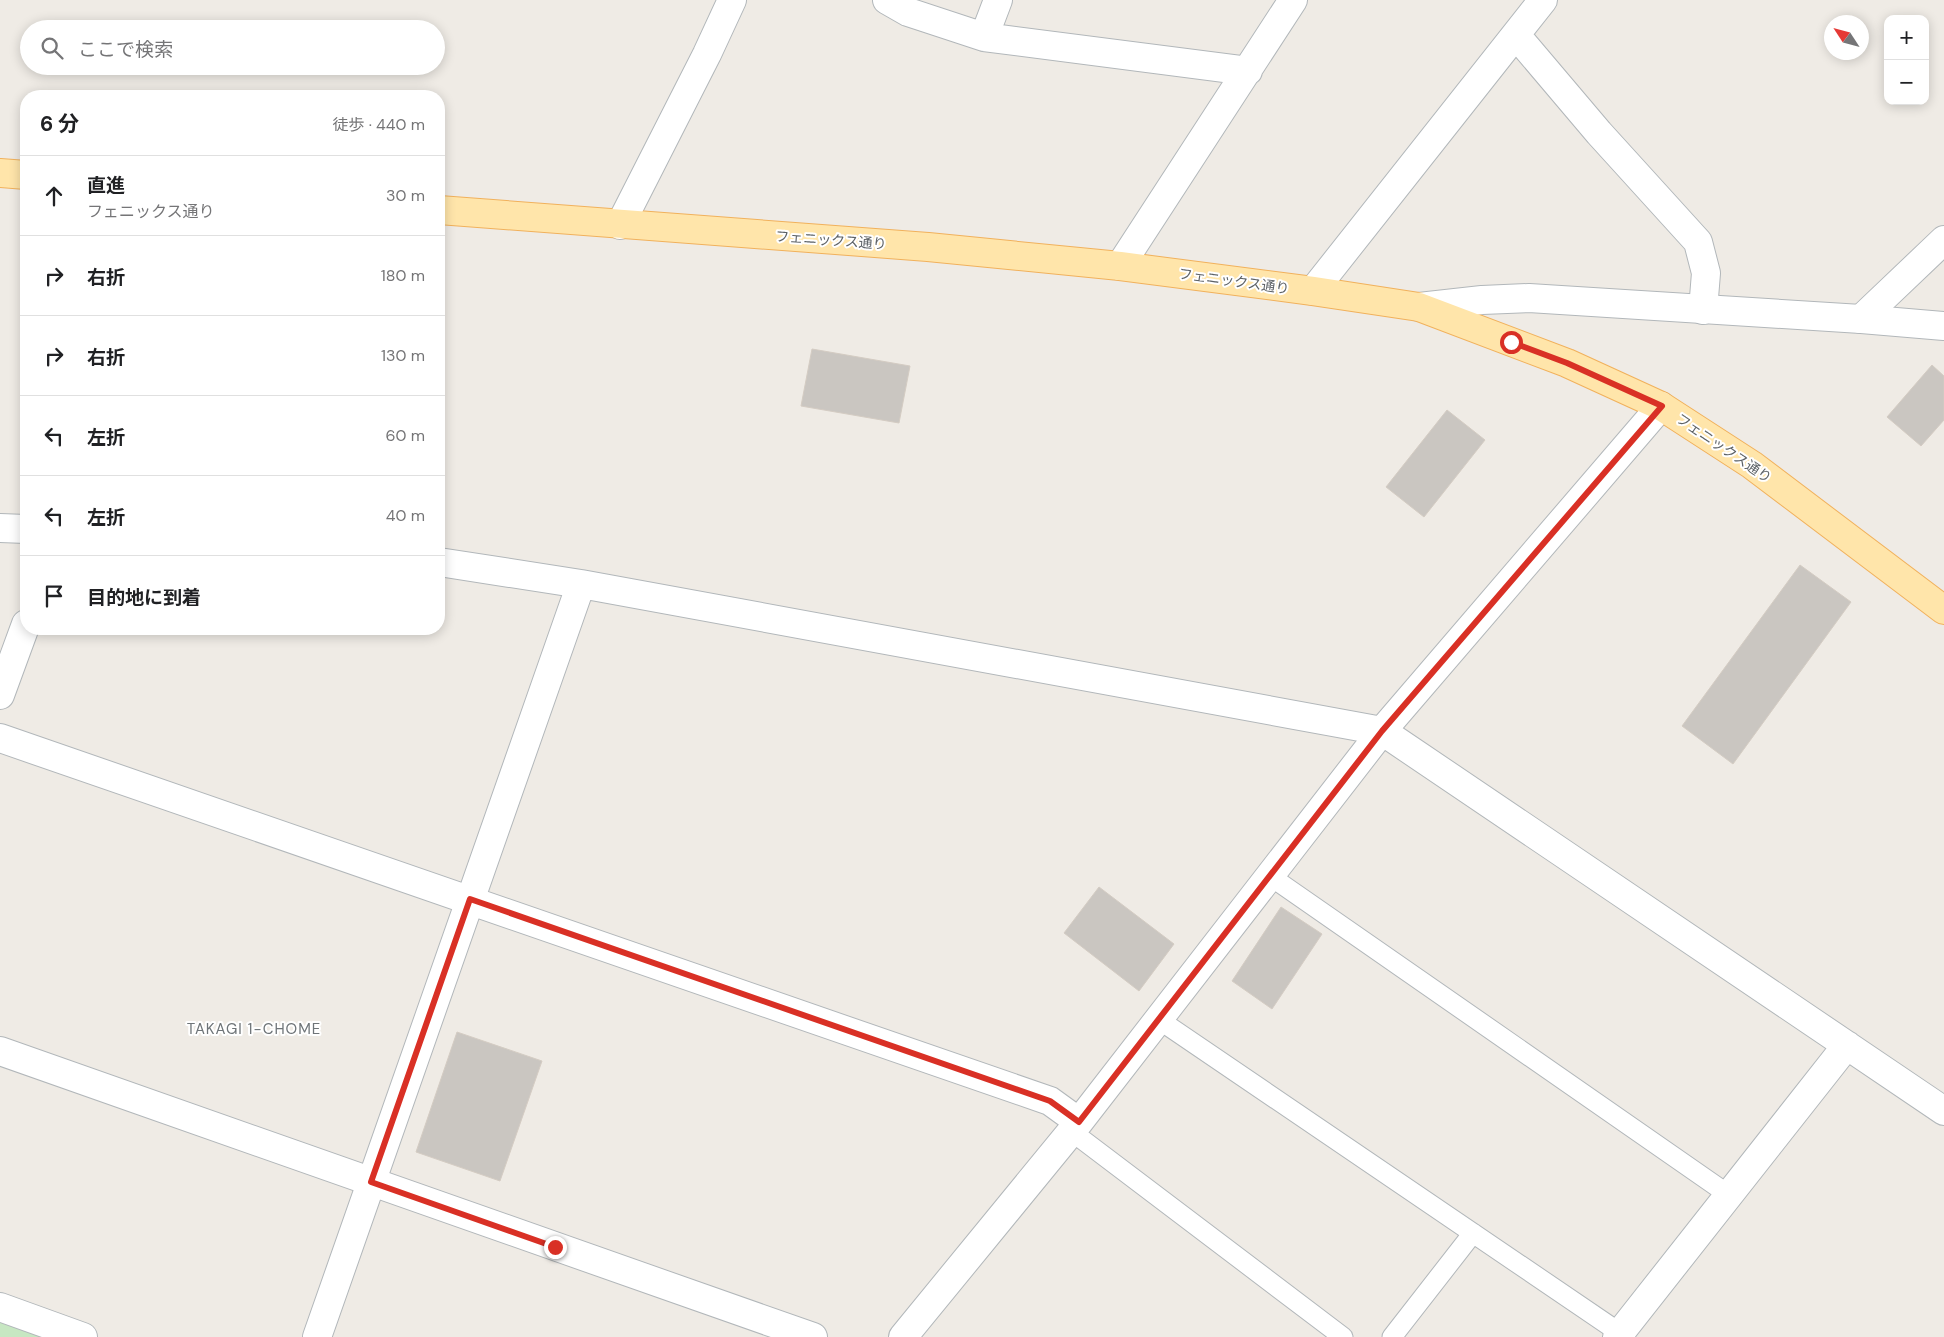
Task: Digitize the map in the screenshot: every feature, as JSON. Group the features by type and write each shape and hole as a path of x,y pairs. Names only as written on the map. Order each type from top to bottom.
{"main road":[{"path":"0,173 20,175"},
{"name":"フェニックス通り","path":"445,210 928,247 1120,266 1313,291 1418,307 1567,363 1662,406 1752,465 1944,610"}],"street":[{"path":"620,225 707,54 732,0"},
{"path":"887,0 908,12 984,37 1248,71"},
{"path":"984,37 998,0"},
{"path":"1120,266 1293,0"},
{"path":"1313,291 1543,0"},
{"path":"1516,35 1599,133 1698,242 1706,273 1703,310"},
{"path":"1861,319 1944,240"},
{"path":"1418,307 1482,300 1529,298 1944,326"},
{"path":"903,1337 1075,1127 1382,731 1662,406"},
{"path":"0,528 20,529"},
{"path":"445,563 581,584 1382,731 1944,1111"},
{"path":"317,1337 581,584"},
{"path":"0,694 22,635"},
{"path":"0,738 1050,1101 1075,1127"},
{"path":"1623,1336 1729,1195 1847,1044"},
{"path":"0,1051 813,1337"},
{"path":"0,1308 83,1337"}],"lane":[{"path":"1270,876 1729,1195"},
{"path":"1158,1019 1623,1336"},
{"path":"1075,1127 1343,1337"},
{"path":"1392,1337 1473,1233"}],"green space":[{"path":"0,1307 83,1337 0,1337"}],"building":[{"path":"812,349 910,366 899,423 801,406"},
{"path":"1932,365 1944,376 1944,420 1921,446 1887,417"},
{"path":"1447,410 1485,440 1424,517 1386,487"},
{"path":"1800,565 1851,602 1733,764 1682,726"},
{"path":"1099,887 1174,944 1139,991 1064,933"},
{"path":"1281,907 1322,934 1272,1009 1232,981"},
{"path":"457,1032 542,1061 500,1181 416,1152"}],"district":[{"name":"TAKAGI 1-CHOME","path":"254,1029"}],"route":[{"path":"555,1247 371,1182 470,899 1050,1101 1079,1122 1382,731 1662,406 1567,363 1511,342"}]}
